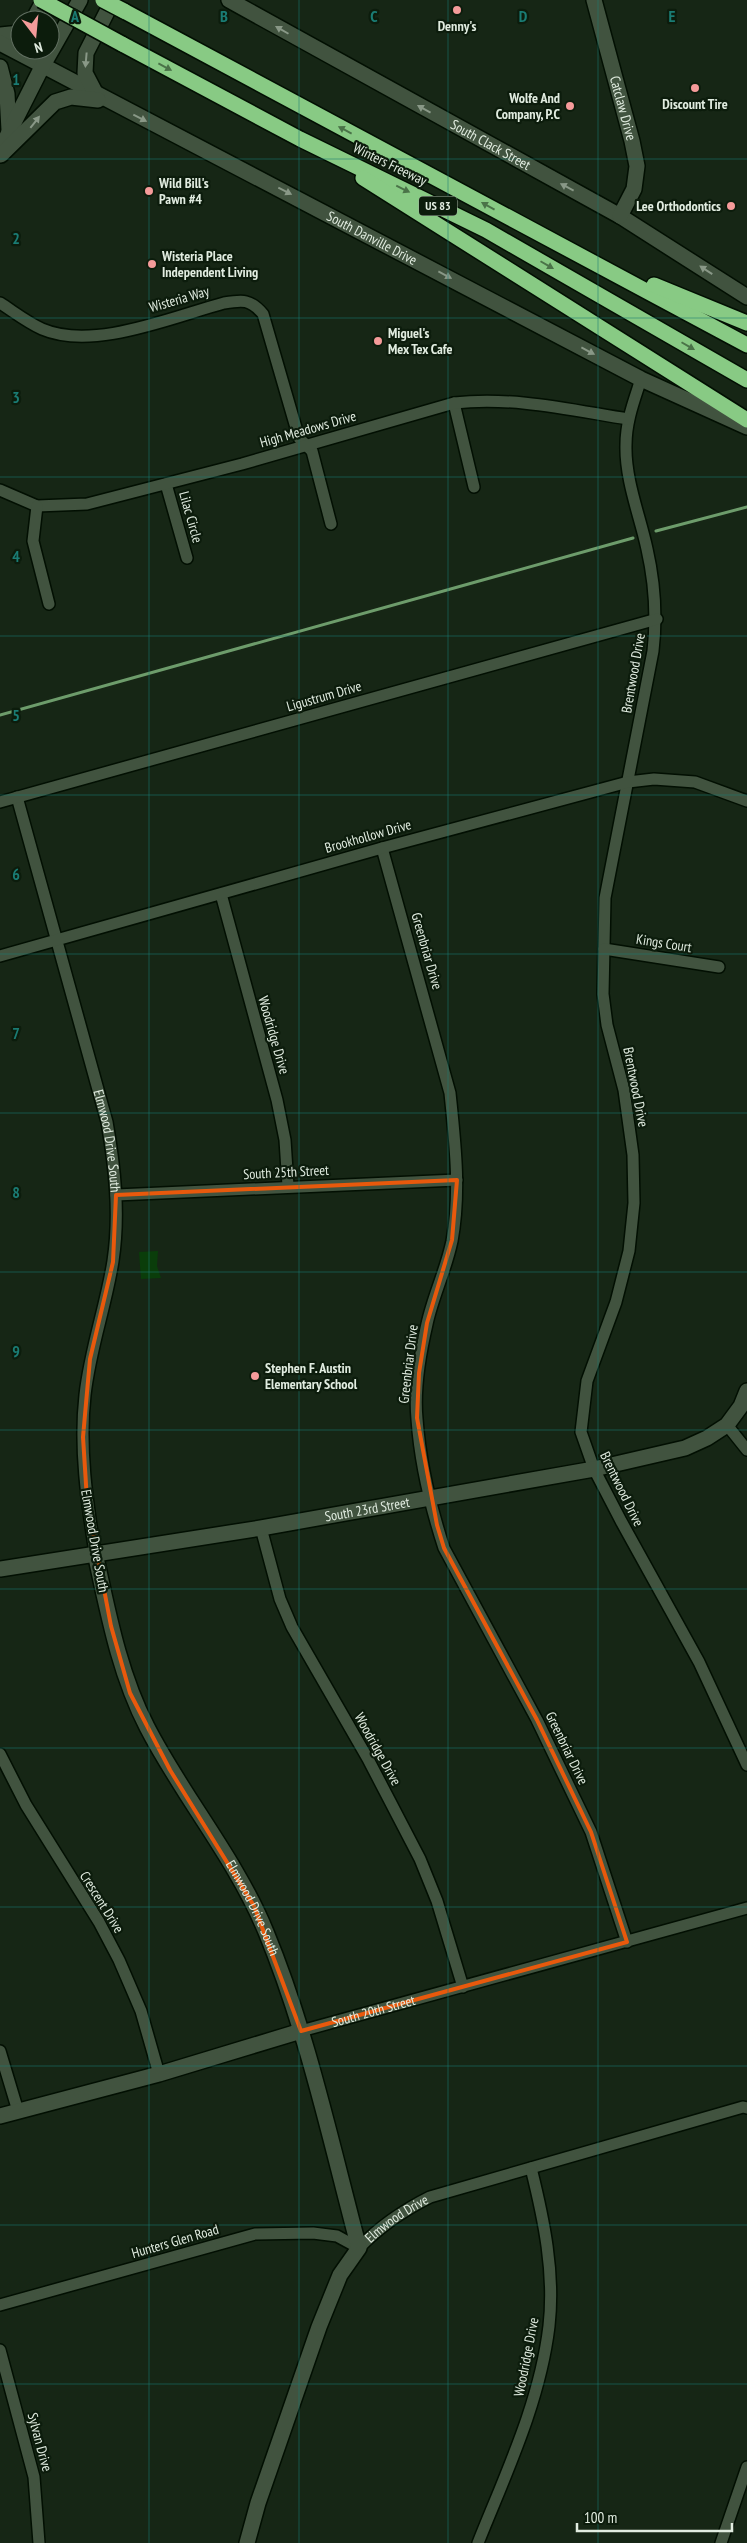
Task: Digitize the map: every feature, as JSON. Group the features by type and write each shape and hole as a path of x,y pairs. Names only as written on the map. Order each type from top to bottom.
{"highway":[{"name":"Winters Freeway","path":"40,0 300,139 486,230 747,380"},
{"name":"Winters Freeway","path":"104,0 747,345"},
{"path":"300,139 747,420"},
{"path":"506,216 665,290 747,323"}],"street":[{"path":"0,150 42,67 80,0"},
{"path":"103,99 86,73 86,53 113,0"},
{"name":"South Clack Street","path":"229,0 620,216 747,297"},
{"name":"Catclaw Drive","path":"594,0 637,166 634,189 620,216"},
{"name":"South Danville Drive","path":"0,43 103,99 348,223 641,379 747,427"},
{"path":"0,67 7,94 9,132"},
{"path":"0,156 30,129 44,110 55,102 71,97 103,99"},
{"name":"Wisteria Way","path":"0,304 43,330 80,338 107,335 224,303 241,300 254,304 263,314 299,438 312,451 331,524"},
{"name":"Brentwood Drive","path":"641,379 628,419 626,446 628,469 654,586 657,619 606,898 603,994 607,1025 624,1090 633,1155 634,1203 629,1251 616,1302 587,1381 582,1412 582,1432 594,1469 621,1522 699,1662 747,1765"},
{"name":"High Meadows Drive","path":"0,490 37,506 87,504 166,484 454,403 511,402 628,419"},
{"path":"454,403 474,487"},
{"name":"Lilac Circle","path":"166,484 187,558"},
{"path":"37,506 33,541 49,604"},
{"name":"Ligustrum Drive","path":"0,802 657,619"},
{"name":"Brookhollow Drive","path":"0,956 382,848 628,782 654,779 695,782 747,801"},
{"name":"Elmwood Drive South","path":"17,797 107,1122 114,1161 117,1231 113,1262 90,1358 85,1396 83,1466 95,1554 111,1626 130,1693 170,1770 254,1906 266,1932 301,2032 359,2248"},
{"name":"Greenbriar Drive","path":"382,848 450,1094 457,1180 452,1240 443,1277 427,1323 419,1373 417,1418 431,1498 444,1548 538,1720 590,1832 627,1942"},
{"name":"Woodridge Drive","path":"221,894 278,1100 285,1140 288,1186"},
{"name":"Kings Court","path":"604,949 719,967"},
{"name":"South 25th Street","path":"116,1195 457,1180"},
{"path":"747,1391 741,1406 728,1425 747,1450"},
{"name":"South 23rd Street","path":"0,1569 261,1528 594,1469 685,1448 707,1438 728,1425"},
{"name":"Woodridge Drive","path":"261,1528 280,1599 292,1627 368,1759 420,1859 437,1901 463,1987"},
{"name":"Crescent Drive","path":"0,1754 26,1805 99,1922 120,1960 141,2012 159,2074"},
{"name":"South 20th Street","path":"0,2116 159,2074 301,2032 747,1908"},
{"path":"0,2051 18,2111"},
{"name":"Elmwood Drive","path":"247,2543 258,2503 318,2327 340,2275 359,2248 378,2228 402,2211 430,2197 746,2107"},
{"name":"Woodridge Drive","path":"478,2543 531,2406 540,2374 549,2326 551,2286 547,2246 531,2168"},
{"name":"Hunters Glen Road","path":"0,2305 255,2234 313,2233 337,2236 359,2248"},
{"name":"Sylvan Drive","path":"0,2350 34,2477 39,2543"},
{"path":"721,2543 747,2467"}],"highlighted area":[{"path":"457,1180 452,1240 427,1323 419,1373 417,1418 437,1525 444,1548 537,1720 591,1832 627,1942 301,2031 254,1906 170,1770 130,1693 111,1626 87,1500 83,1437 90,1359 113,1262 116,1195"}],"green space":[{"path":"158,1251 157,1266 161,1278 141,1279 139,1252"}],"waterway":[{"path":"656,531 747,507"},
{"path":"0,715 633,538"}],"place":[{"name":"Denny's","path":"457,10"},
{"name":"Discount Tire","path":"695,88"},
{"name":"Wolfe And Company, P.C","path":"570,106"},
{"name":"Wild Bill's Pawn #4","path":"149,191"},
{"name":"Lee Orthodontics","path":"731,206"},
{"name":"Wisteria Place Independent Living","path":"152,264"},
{"name":"Miguel's Mex Tex Cafe","path":"378,341"},
{"name":"Stephen F. Austin Elementary School","path":"255,1376"}]}
